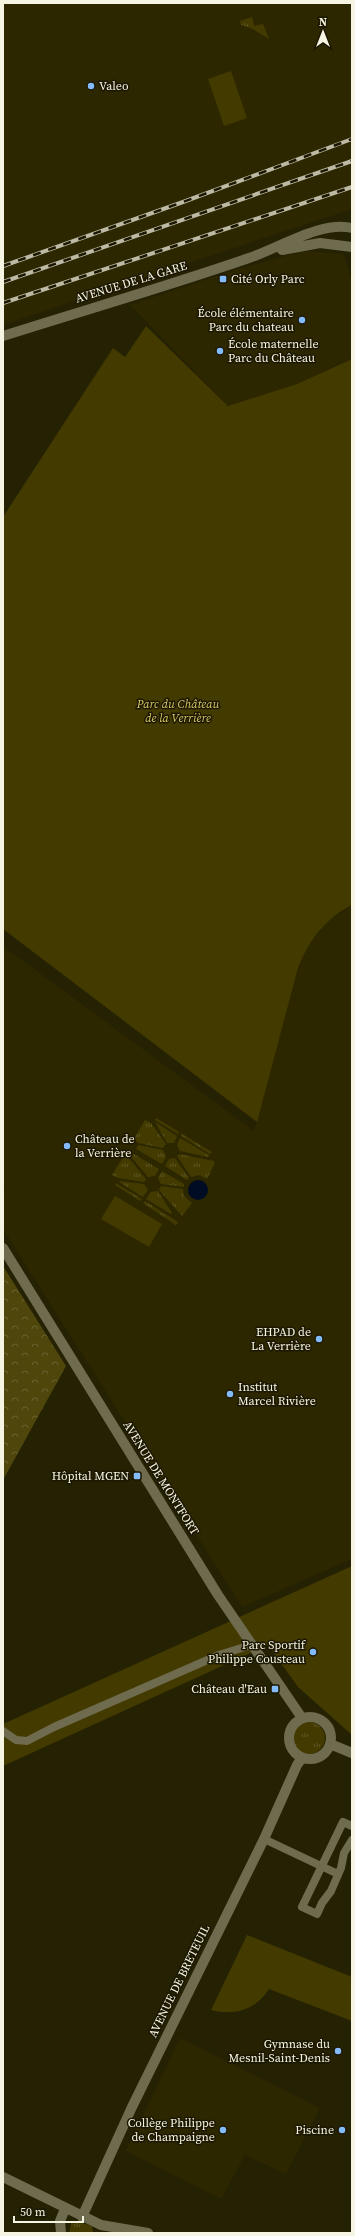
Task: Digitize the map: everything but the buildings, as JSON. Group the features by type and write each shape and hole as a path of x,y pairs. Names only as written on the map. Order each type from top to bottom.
{"street":[{"name":"AVENUE DE LA GARE","path":"3,336 266,252 317,231 335,227 352,228"},
{"name":"AVENUE DE LA GARE","path":"266,252 320,243 352,247"},
{"name":"AVENUE DE MONTFORT","path":"3,1248 251,1645 302,1718"},
{"path":"3,1731 16,1740 27,1741 54,1727 219,1654 251,1645"},
{"path":"310,1717 322,1721 330,1731 330,1744 327,1750 316,1758 302,1758 296,1754 289,1742 291,1728 302,1718 310,1717"},
{"path":"330,1744 352,1753"},
{"name":"AVENUE DE BRETEUIL","path":"82,2217 141,2087 178,2017 302,1758"},
{"path":"352,1826 343,1822 302,1907 317,1914 338,1874 344,1853 352,1840"},
{"path":"264,1839 338,1874"},
{"path":"3,2177 82,2217 99,2229 148,2233"},
{"path":"61,2233 60,2221 65,2209"}],"shaded area":[{"path":"3,3 352,3 352,209 3,325"},
{"path":"304,251 344,254 352,282 351,359 297,384 228,406 130,305 234,270"},
{"name":"Institut Marcel Rivière","path":"352,905 352,1559 242,1607 3,1229 3,1193 5,1185 3,1183 3,946 254,1131 298,968 305,950 327,922"},
{"name":"Collège Philippe de Champaigne","path":"180,2038 320,2108 286,2174 245,2155 221,2199 126,2151"}],"green space":[{"path":"252,17 254,26 263,24 269,39 251,28 241,25 240,21"},
{"path":"231,71 247,118 224,126 208,79"},
{"name":"Parc du Château de la Verrière","path":"146,326 228,406 297,384 352,359 352,905 334,917 319,931 302,958 298,968 257,1122 3,929 3,517 113,348 125,357"},
{"path":"156,1118 179,1132 178,1134 155,1120"},
{"path":"145,1120 151,1123 166,1144 163,1148 138,1143 134,1139"},
{"path":"155,1122 177,1136 174,1143 167,1143"},
{"path":"182,1134 212,1152 210,1154 181,1136"},
{"path":"180,1138 209,1155 208,1157 180,1151 177,1145"},
{"path":"138,1145 163,1150 166,1157 162,1164 136,1149"},
{"path":"134,1154 159,1169 155,1176 148,1177 131,1157"},
{"path":"179,1154 214,1161 214,1165 207,1179 199,1175 191,1177 177,1156"},
{"path":"124,1156 129,1158 146,1179 144,1182 118,1178 112,1175"},
{"path":"175,1158 189,1178 187,1180 165,1166 169,1159"},
{"path":"162,1171 184,1184 184,1187 161,1184 158,1178"},
{"path":"119,1182 144,1184 148,1190 143,1197"},
{"path":"116,1183 142,1199 140,1201 115,1185"},
{"path":"161,1186 183,1189 184,1196 192,1203 182,1216 159,1190"},
{"path":"158,1191 172,1213 171,1214 146,1199 151,1192"},
{"path":"115,1196 162,1224 149,1247 101,1219"},
{"path":"145,1201 178,1222 176,1225 143,1203"},
{"path":"3,1266 66,1366 3,1480"},
{"path":"352,1566 352,1735 298,1687 268,1645 3,1766 3,1724"},
{"path":"306,1722 312,1722 322,1729 325,1738 324,1744 318,1751 312,1754 306,1754 296,1747 293,1741 293,1735 300,1725"},
{"path":"247,1935 352,1977 352,2021 269,1989 258,2002 244,2010 236,2012 220,2012 211,2010"},
{"path":"76,2221 92,2226 93,2233 69,2233 71,2223"}],"water":[{"path":"198,1180 205,1183 208,1190 205,1197 198,1200 191,1197 188,1190 191,1183"}],"railway":[{"path":"3,266 183,202 352,139"},
{"path":"3,282 352,161"},
{"path":"3,303 352,187"}],"place":[{"name":"Valeo","path":"91,86"},
{"name":"Cité Orly Parc","path":"223,279"},
{"name":"École élémentaire Parc du chateau","path":"302,320"},
{"name":"École maternelle Parc du Château","path":"220,351"},
{"name":"Château de la Verrière","path":"67,1146"},
{"name":"EHPAD de La Verrière","path":"319,1339"},
{"name":"Institut Marcel Rivière","path":"230,1394"},
{"name":"Hôpital MGEN","path":"137,1476"},
{"name":"Parc Sportif Philippe Cousteau","path":"313,1652"},
{"name":"Château d'Eau","path":"275,1689"},
{"name":"Gymnase du Mesnil-Saint-Denis","path":"338,2051"},
{"name":"Collège Philippe de Champaigne","path":"223,2130"},
{"name":"Piscine","path":"342,2130"}]}
